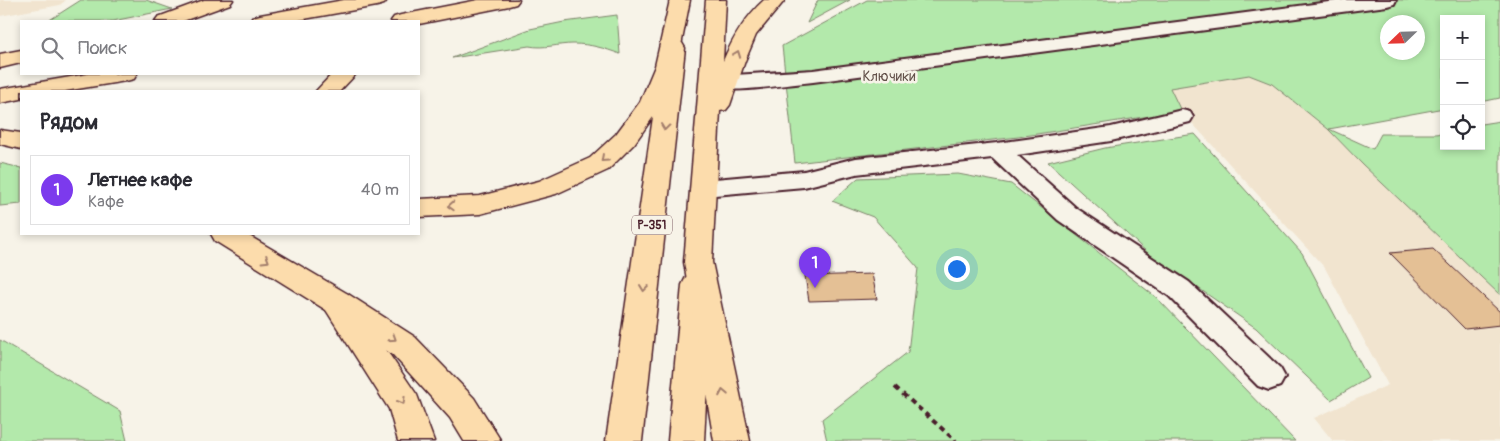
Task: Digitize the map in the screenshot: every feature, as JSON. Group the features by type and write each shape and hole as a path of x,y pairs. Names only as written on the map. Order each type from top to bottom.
{"main road":[{"path":"167,20 223,0"},
{"path":"266,20 377,0"},
{"path":"406,20 508,0"},
{"path":"420,30 515,0"},
{"path":"716,0 719,82"},
{"path":"686,441 707,132 719,82 743,37 762,11 776,0"},
{"path":"420,208 480,205 547,188 599,164 625,139 650,103 666,66 680,5"},
{"name":"Р-351","path":"624,441 680,5"},
{"path":"0,62 20,57"},
{"path":"0,66 20,62"},
{"path":"32,90 120,75"},
{"path":"328,90 343,75"},
{"path":"0,96 20,92"},
{"path":"0,137 20,141"},
{"path":"227,235 337,302 404,346 462,408 483,441"},
{"path":"698,262 732,441"},
{"path":"337,302 405,405 416,441"}],"lane":[{"path":"719,82 813,76 1387,0"},
{"path":"704,188 804,179 856,166 998,150 1111,134 1182,117"},
{"path":"998,150 1067,214 1179,289 1269,377"}],"path":[{"path":"895,387 956,441"}],"shaded area":[{"path":"0,0 66,0 60,5 0,16"},
{"path":"1249,75 1272,84 1328,129 1362,164 1500,295 1500,441 1333,441 1314,418 1388,385 1325,268 1181,111 1169,88"}],"green space":[{"path":"81,0 146,0 172,9 118,20 50,20"},
{"path":"818,0 850,0 807,23"},
{"name":"Ключики","path":"867,0 1500,0 1500,98 1485,101 1485,15 1440,15 1440,109 1329,129 1373,149 1381,134 1440,133 1440,150 1485,150 1485,123 1500,121 1500,295 1362,164 1328,129 1272,84 1249,75 1170,88 1181,111 1018,137 795,163 782,46"},
{"path":"617,15 620,54 597,47 573,44 529,46 452,58 530,29 564,22"},
{"path":"1195,134 1302,253 1368,378 1331,400 1256,328 1149,254 1048,162 1105,148"},
{"path":"0,163 20,168 20,204 0,206"},
{"path":"958,174 1011,184 1157,298 1295,441 827,441 822,419 908,352 918,268 873,217 832,201 858,178"},
{"path":"0,340 120,411 127,441 0,441"}],"building":[{"path":"1433,249 1500,312 1500,325 1465,329 1390,253"},
{"path":"872,274 877,299 809,301 805,276"}],"place":[{"name":"Летнее кафе","path":"815,288"}]}
